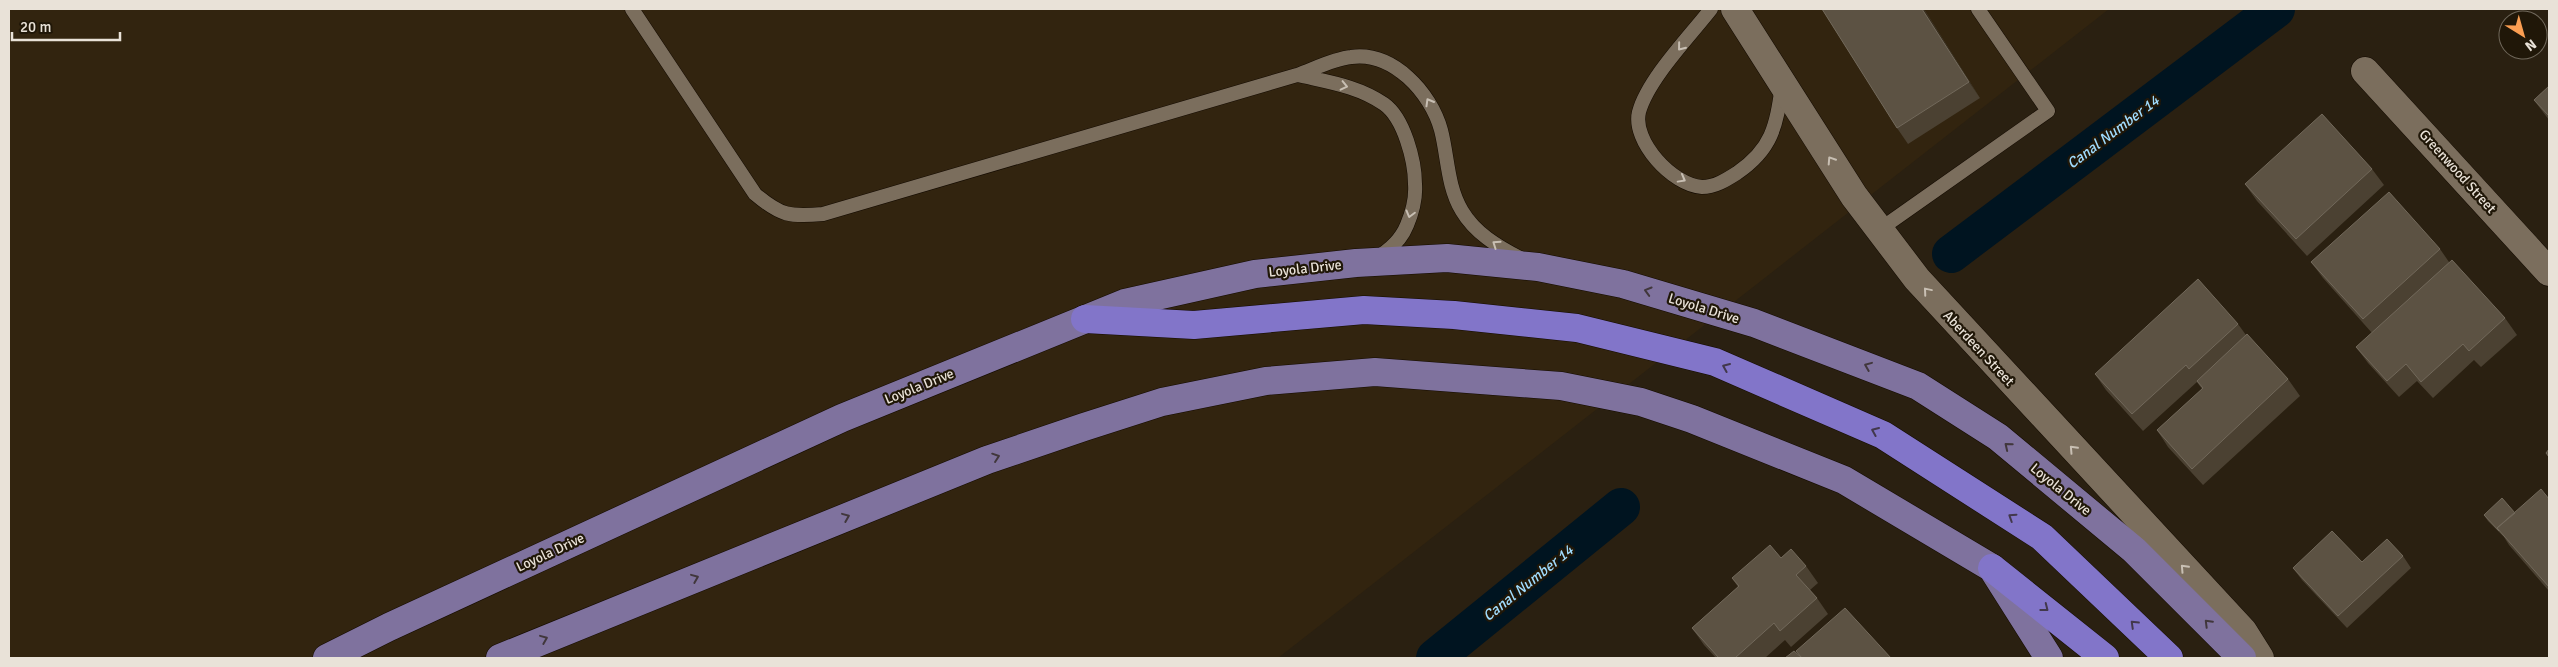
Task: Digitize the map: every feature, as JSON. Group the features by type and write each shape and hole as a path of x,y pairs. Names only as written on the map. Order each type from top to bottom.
{"highway":[{"path":"1085,319 1194,325 1364,310 1454,315 1577,328 1716,362 1883,435 2042,537 2169,658"},
{"path":"1992,568 2105,658"}],"main road":[{"name":"Loyola Drive","path":"327,658 389,626 842,418 1125,303 1255,274 1371,262 1447,258 1538,267 1623,284 1754,323 1918,386 1998,437 2134,550 2242,658"},
{"path":"500,658 987,460 1093,424 1162,402 1266,381 1375,372 1562,386 1641,402 1692,419 1844,480 1992,568 2049,658"}],"street":[{"name":"Aberdeen Street","path":"1735,9 1879,230 1941,308 2243,631 2260,658"},
{"name":"Greenwood Street","path":"2365,72 2549,272"}],"lane":[{"path":"632,9 755,194 772,209 795,217 823,214 1297,75 1351,56 1373,58 1396,69 1415,83 1430,102 1441,130 1447,173 1461,210 1474,228 1498,247 1538,267"},
{"path":"1711,9 1669,61 1650,89 1639,112 1639,130 1649,150 1667,170 1686,183 1702,187 1724,182 1746,167 1764,150 1778,118 1782,83"},
{"path":"1879,230 2048,111 1978,9"},
{"path":"1297,75 1359,89 1386,105 1400,125 1407,140 1416,185 1407,226 1398,241 1387,252 1371,262"}],"shaded area":[{"path":"9,9 2109,9 1278,658 9,658"}],"building":[{"path":"1822,9 1922,9 1969,82 1897,128"},
{"path":"2549,86 2549,116 2534,100"},
{"path":"2322,114 2372,169 2296,239 2245,184"},
{"path":"2389,192 2440,249 2363,319 2311,262"},
{"path":"2452,260 2505,318 2469,351 2463,344 2421,382 2406,364 2387,381 2356,347"},
{"path":"2198,279 2238,324 2189,369 2186,365 2132,414 2095,374"},
{"path":"2247,334 2288,379 2192,469 2157,430 2203,388 2197,381"},
{"path":"2541,489 2549,499 2549,587 2497,528"},
{"path":"2502,498 2515,513 2497,528 2499,531 2484,515"},
{"path":"2332,531 2362,562 2387,539 2403,556 2338,616 2293,568"},
{"path":"1770,545 1781,558 1791,549 1806,566 1796,575 1817,598 1780,631 1774,623 1735,658 1719,658 1692,628 1739,586 1732,578"},
{"path":"1845,608 1891,658 1802,658 1796,651"},
{"path":"1794,651 1802,658 1785,658"}],"waterway":[{"name":"Canal Number 14","path":"1951,254 2276,9"},
{"name":"Canal Number 14","path":"1435,658 1621,507"}]}
